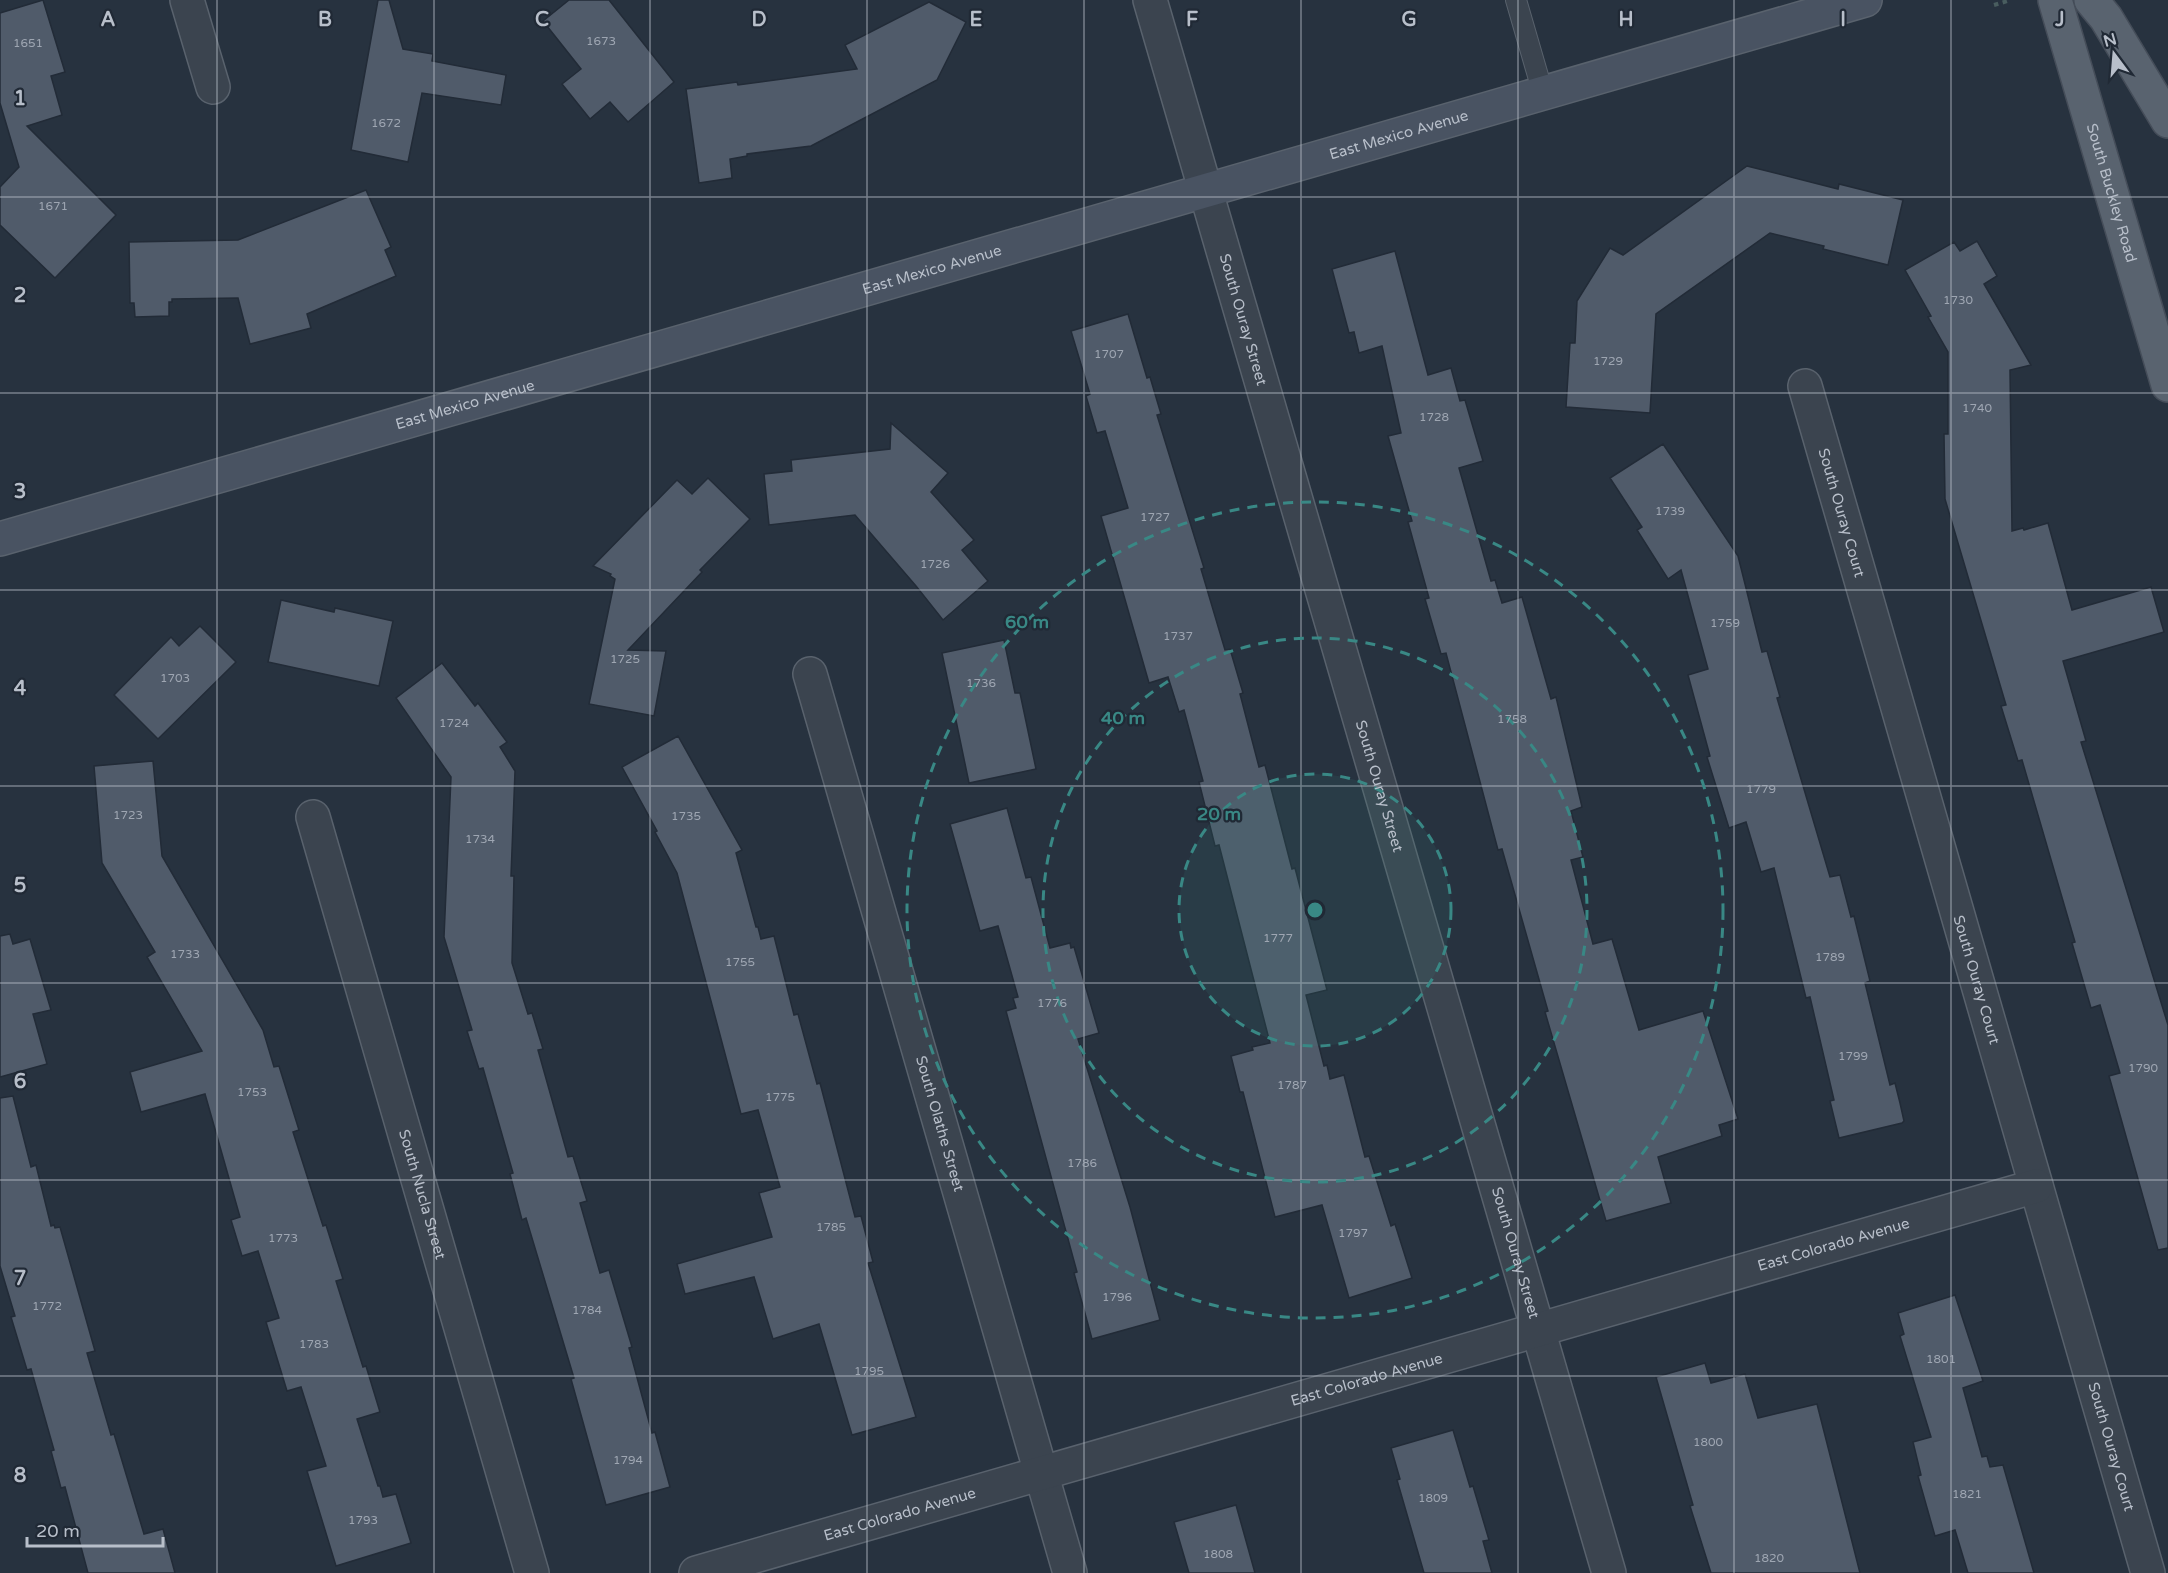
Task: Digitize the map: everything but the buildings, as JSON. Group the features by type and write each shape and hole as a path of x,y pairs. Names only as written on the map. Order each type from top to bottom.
{"main road":[{"name":"South Buckley Road","path":"2055,0 2168,385"},
{"path":"2091,0 2106,18 2168,121"},
{"path":"2131,258 2168,316"}],"street":[{"path":"187,0 213,87"},
{"name":"South Ouray Street","path":"1150,0 1609,1573"},
{"name":"East Mexico Avenue","path":"0,539 1865,0"},
{"name":"South Ouray Court","path":"1805,386 2148,1573"},
{"name":"South Olathe Street","path":"810,674 1070,1573"},
{"name":"South Nucla Street","path":"313,817 532,1573"},
{"name":"East Colorado Avenue","path":"696,1573 2036,1186"}],"lane":[{"path":"1516,0 1543,93"}],"path":[{"path":"1994,5 2011,0"}]}
